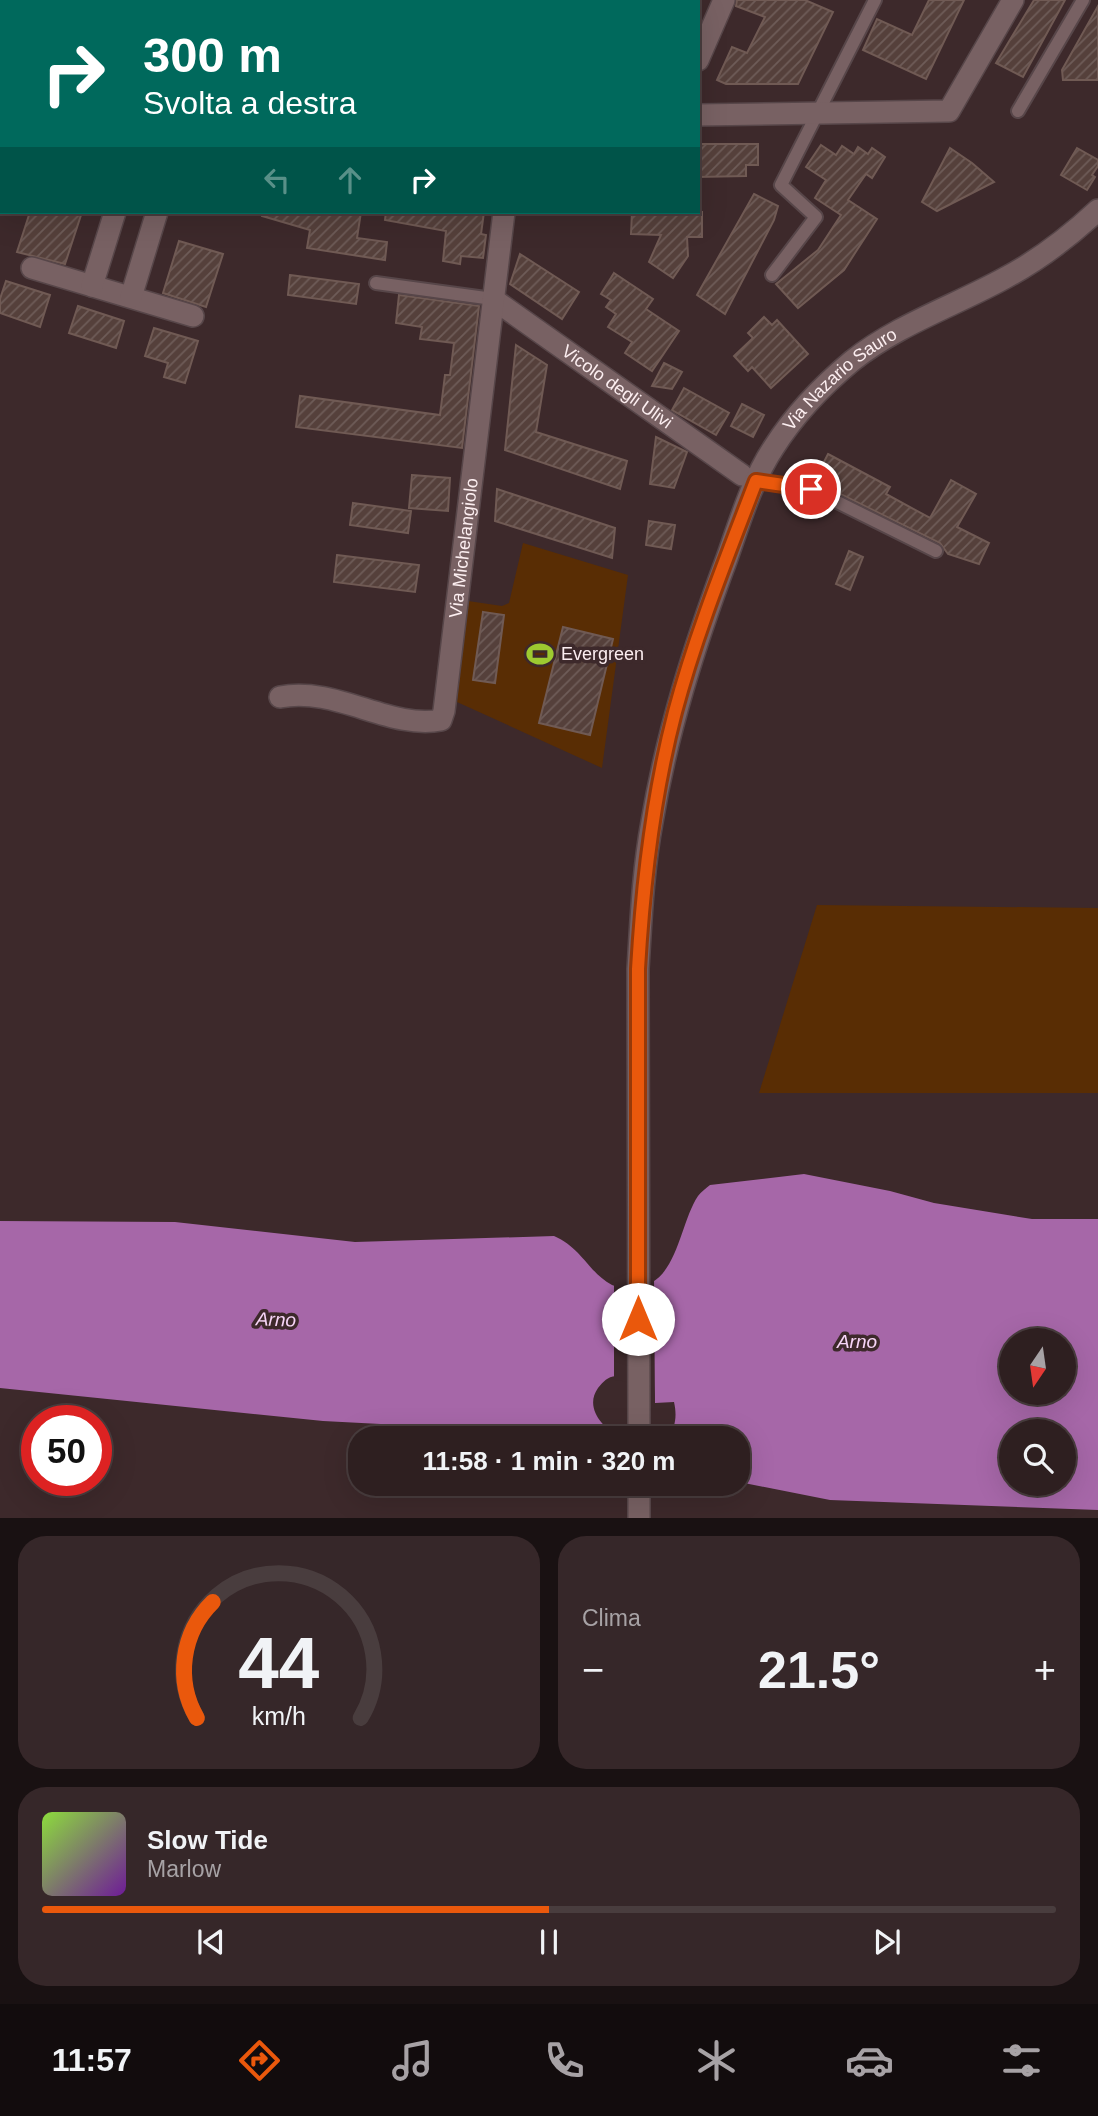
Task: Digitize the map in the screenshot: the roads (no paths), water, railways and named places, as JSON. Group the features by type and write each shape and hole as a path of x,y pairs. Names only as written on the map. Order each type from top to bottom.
{"street":[{"path":"700,55 724,0"},
{"path":"700,115 948,111 1013,0"},
{"name":"Via Nazario Sauro","path":"639,1426 638,969 651,824 660,776 687,673 749,478 792,421 829,381 854,360 908,326 1005,278 1040,257 1098,210"},
{"path":"92,286 113,214"},
{"path":"131,298 156,214"},
{"name":"Via Michelangiolo","path":"280,697 306,694 412,722 441,720 504,214"},
{"path":"32,268 193,316"},
{"name":"Vicolo degli Ulivi","path":"493,299 749,478"},
{"path":"639,1496 639,1517"}],"lane":[{"path":"772,275 816,217 781,185 875,0"},
{"path":"1018,111 1083,0"},
{"path":"376,283 493,299"},
{"path":"749,478 811,489 936,551"}],"water":[{"name":"Arno","path":"804,1174 890,1191 934,1203 1032,1219 1098,1219 1098,1510 830,1500 750,1484 750,1426 673,1426 674,1402 655,1403 654,1386 621,1376 610,1377 604,1381 594,1395 594,1410 605,1426 419,1426 323,1421 0,1388 0,1221 175,1222 355,1242 554,1236 572,1247 604,1280 619,1287 633,1287 648,1285 668,1266 692,1208 710,1185"}],"place":[{"name":"Evergreen","path":"540,654"}]}
